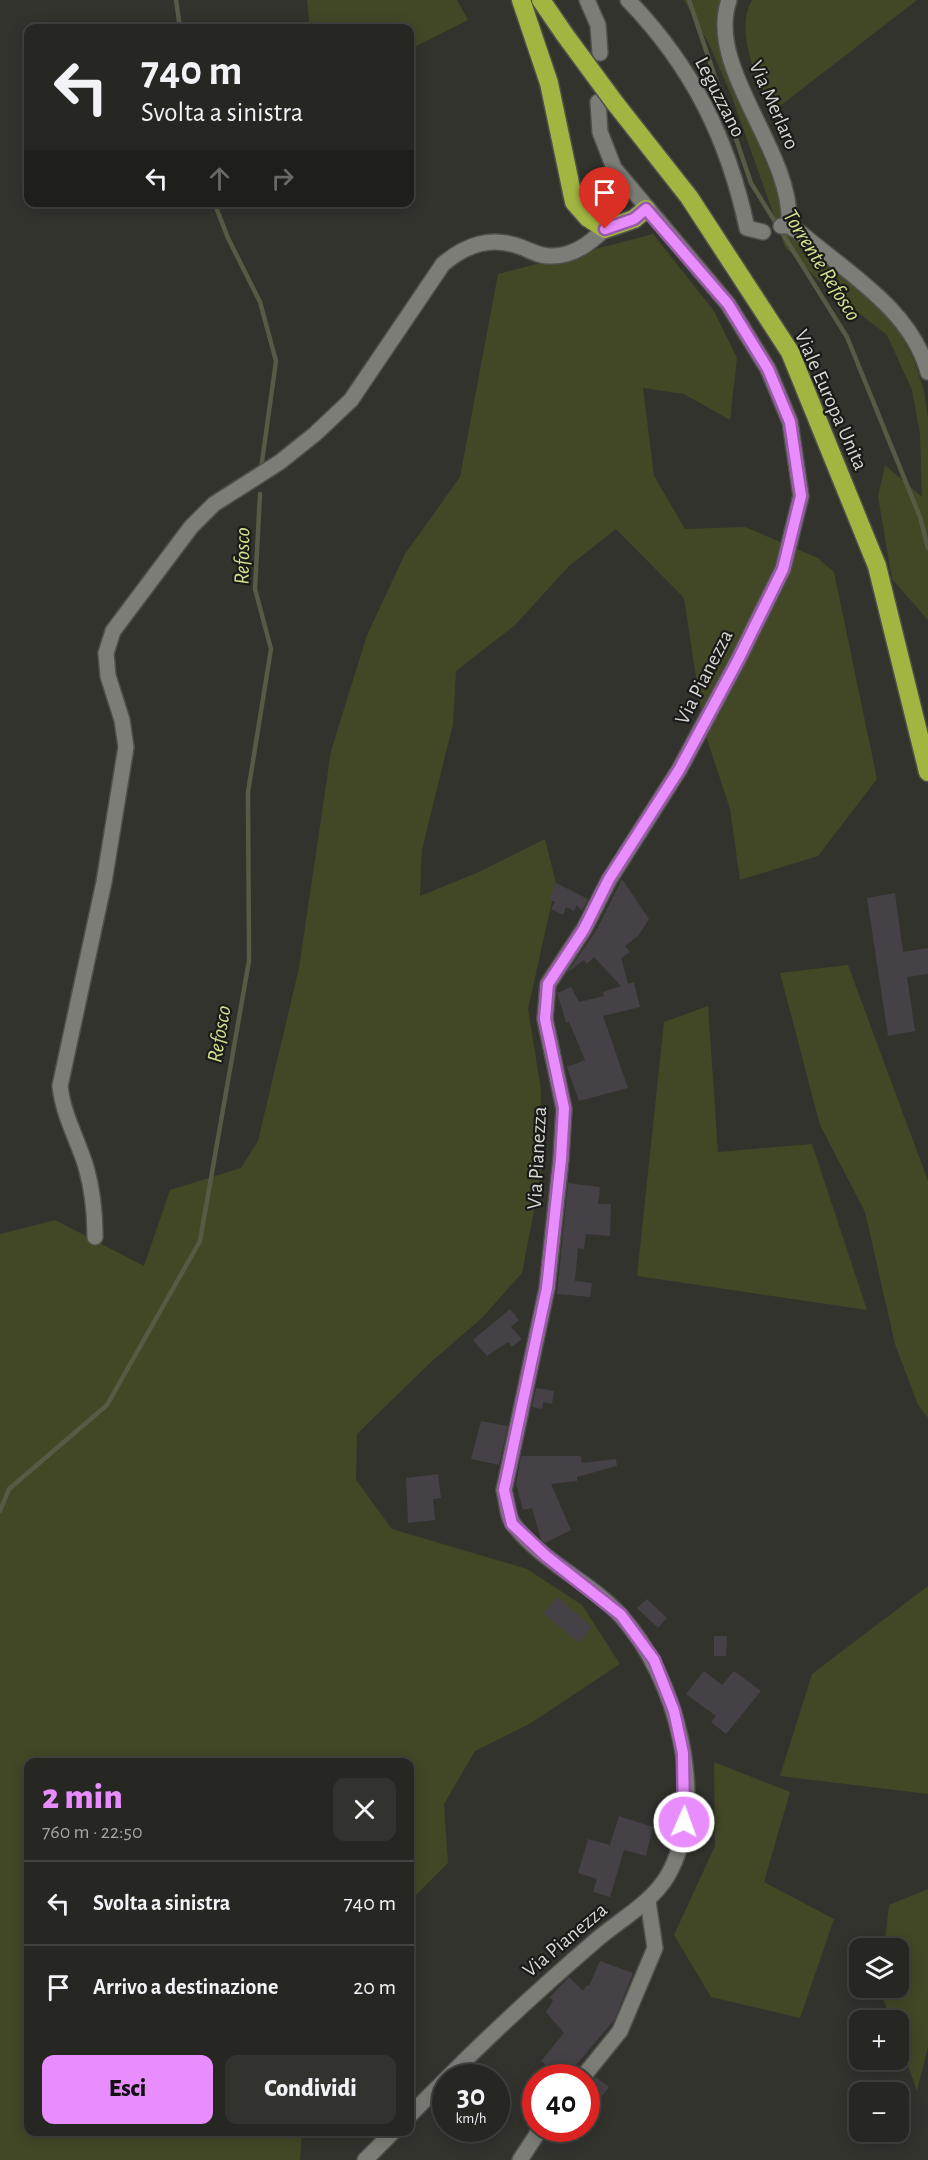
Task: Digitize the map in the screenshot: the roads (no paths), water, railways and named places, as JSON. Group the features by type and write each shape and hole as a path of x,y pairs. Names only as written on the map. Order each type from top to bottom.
{"highway":[{"path":"521,0 549,83 574,202 588,218 605,229 634,219 646,209"},
{"name":"Viale Europa Unita","path":"541,0 566,35 607,102 689,197 790,352 877,566 928,772"}],"street":[{"path":"587,0 598,25 600,53"},
{"name":"Leguzzano","path":"628,0 669,48 693,82 719,133 747,228 763,232 785,226"},
{"name":"Via Merlaro","path":"729,0 725,18 728,51 787,189 785,226"},
{"name":"Via Pianezza","path":"460,2064 511,2013 619,1920 648,1901 668,1875 682,1841 685,1803 683,1753 674,1711 654,1660 621,1615 546,1556 512,1524 504,1490 547,1288 561,1159 564,1108 545,1019 548,984 584,929 609,879 679,770 738,660 783,569 801,496 790,422 768,369 728,304 646,209 614,168 600,132 607,102"},
{"path":"785,226 878,297 908,327 928,372"},
{"path":"95,1238 95,1205 88,1176 62,1101 60,1086 104,882 126,747 122,720 108,676 106,653 112,631 191,527 214,504 280,462 315,435 351,400 443,264 460,250 476,243 495,241 553,256 576,251 592,242 605,229"},
{"path":"593,2064 620,2031 655,1948 648,1901"},
{"name":"Via Pianezza","path":"414,2111 432,2092"},
{"path":"365,2160 389,2136"},
{"path":"520,2160 532,2142"}],"waterway":[{"name":"Refosco","path":"176,0 179,24"},
{"name":"Torrente Refosco","path":"689,0 751,183 847,337 920,517 928,548"},
{"name":"Refosco","path":"216,207 228,238 260,302 276,361 261,469"},
{"name":"Refosco","path":"0,1511 9,1489 107,1405 200,1241 249,961 248,792 271,649 255,589 260,494"}]}
